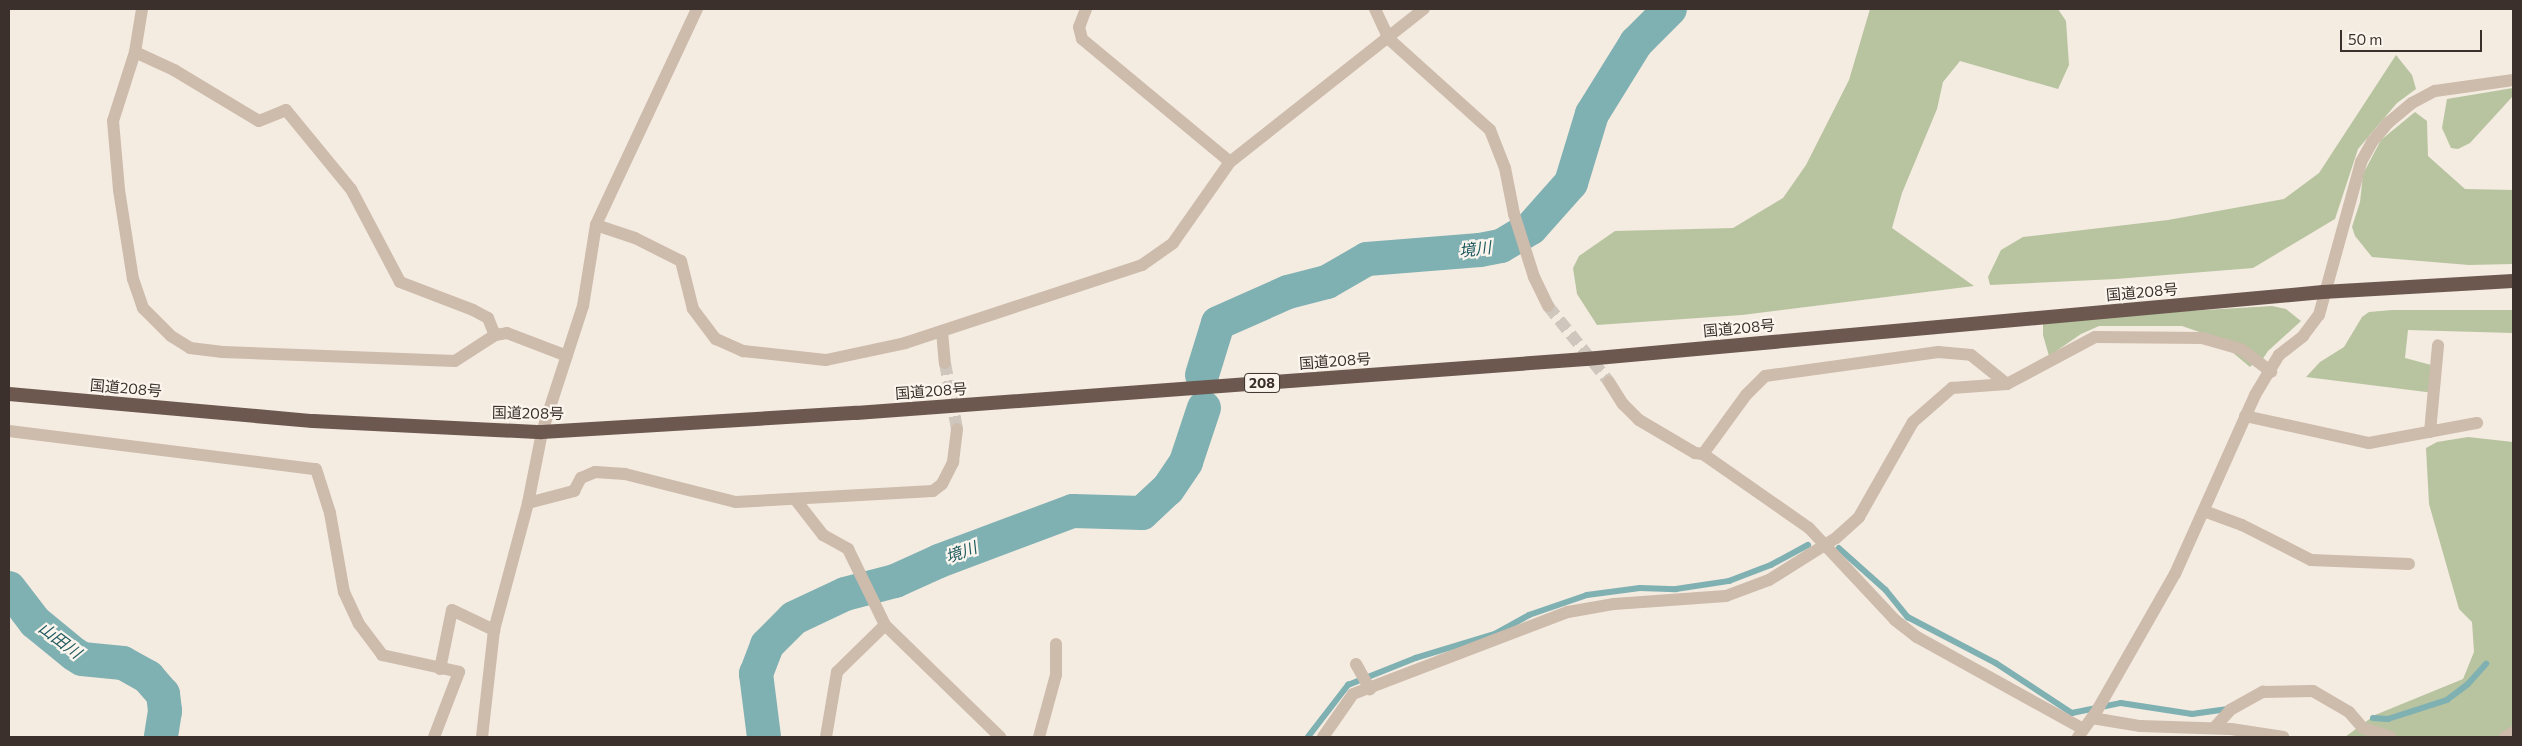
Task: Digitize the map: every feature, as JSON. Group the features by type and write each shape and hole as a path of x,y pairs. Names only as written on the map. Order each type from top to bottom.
{"highway":[{"name":"国道208号","path":"9,394 312,421 542,432 876,412 1586,358 2323,292 2513,281"}],"street":[{"path":"142,9 135,52 113,121 119,190 133,279 143,308 171,336 190,348 224,352 455,361 495,335 506,333 567,356"},
{"path":"482,737 494,630 528,504 542,432 583,306 596,225 697,9"},
{"path":"1086,9 1079,27 1082,39 1230,162"},
{"path":"1376,9 1390,39 1490,130 1505,168 1514,214 1526,244 1534,277 1548,306"},
{"path":"596,225 636,238 681,261 693,309 716,339 743,351 826,360 905,343 1142,264 1173,243 1230,162 1390,39 1424,9"},
{"path":"135,52 174,70 259,121 286,110 351,189 400,282 474,310 488,318 495,335"},
{"path":"1609,382 1624,404 1639,420 1694,453 1703,454 1761,492 1809,528 1895,620 1917,637 2081,733 2108,693 2175,574 2245,416 2279,355 2303,336 2319,315 2323,292 2360,162 2388,123 2412,103 2435,91 2513,80"},
{"path":"942,331 945,363"},
{"path":"1324,737 1353,694 1368,686 1568,612 1614,604 1726,596 1769,580 1836,538 1859,517 1913,422 1952,388 2007,384 2095,337 2202,338 2240,348 2271,372"},
{"path":"2430,432 2438,345"},
{"path":"1703,454 1746,395 1766,376 1938,352 1971,355 2007,384"},
{"path":"2245,416 2369,443 2477,423"},
{"path":"528,504 574,491 581,478 595,472 626,474 729,501 933,491 942,484 953,462 956,428"},
{"path":"9,431 316,469 330,513 344,592 359,624 382,655 440,670 459,672 434,737"},
{"path":"795,499 823,535 848,549 885,625 1000,737"},
{"path":"2204,511 2242,525 2311,560 2409,564"},
{"path":"440,670 452,610 494,630"},
{"path":"826,737 837,672 885,625"},
{"path":"1039,737 1056,675 1056,644"},
{"path":"1356,664 1368,686"},
{"path":"2214,728 2230,710 2263,692 2313,691 2349,712 2363,728 2391,737"},
{"path":"2094,716 2140,726 2214,728 2283,737"},
{"path":"2505,737 2513,732"}],"green space":[{"path":"1870,9 2058,9 2066,21 2069,65 2058,89 1960,61 1943,82 1937,109 1902,193 1892,228 1974,286 1742,315 1597,325 1577,294 1573,268 1579,256 1615,231 1733,228 1783,198 1806,165 1849,80"},
{"path":"2396,55 2412,75 2416,89 2397,103 2358,149 2335,219 2253,268 2116,279 1990,285 1988,277 2001,250 2023,237 2168,220 2284,199 2319,173"},
{"path":"2513,88 2513,96 2470,143 2458,149 2451,148 2442,128 2447,99"},
{"path":"2415,112 2427,121 2428,156 2465,189 2513,190 2513,264 2469,265 2372,257 2355,236 2352,227 2360,202 2363,174 2381,140"},
{"path":"2272,306 2286,309 2301,321 2268,351 2258,366 2254,363 2250,367 2214,337 2182,326 2099,326 2081,334 2049,356 2043,335 2043,323 2053,319"},
{"path":"2392,310 2513,310 2513,333 2408,330 2405,358 2435,366 2434,393 2306,377 2320,362 2344,347 2362,317 2369,312"},
{"path":"2468,437 2513,442 2513,737 2345,737 2375,715 2463,679 2474,652 2472,622 2459,609 2429,504 2426,448 2437,442"}],"waterway":[{"name":"境川","path":"1202,375 1218,323 1288,292 1327,282 1367,259 1480,250 1501,246 1531,228 1571,183 1592,114 1636,43 1670,9"},
{"name":"境川","path":"764,737 756,674 767,645 794,618 845,594 895,581 939,561 1073,511 1142,513 1168,489 1186,462 1204,408"},
{"path":"1308,737 1348,685 1416,658 1495,634 1529,615 1587,595 1640,588 1676,589 1729,581 1771,565 1808,545"},
{"path":"1839,548 1886,590 1908,617 1996,663 2072,713 2121,703 2192,714 2228,709"},
{"name":"山田川","path":"9,588 35,622 74,654 82,659 123,663 148,677 163,694 165,711 161,737"},
{"path":"2373,718 2388,719 2447,700 2468,684 2486,664"}],"tunnel":[{"path":"1548,306 1609,382"},
{"path":"945,363 957,429"}]}
